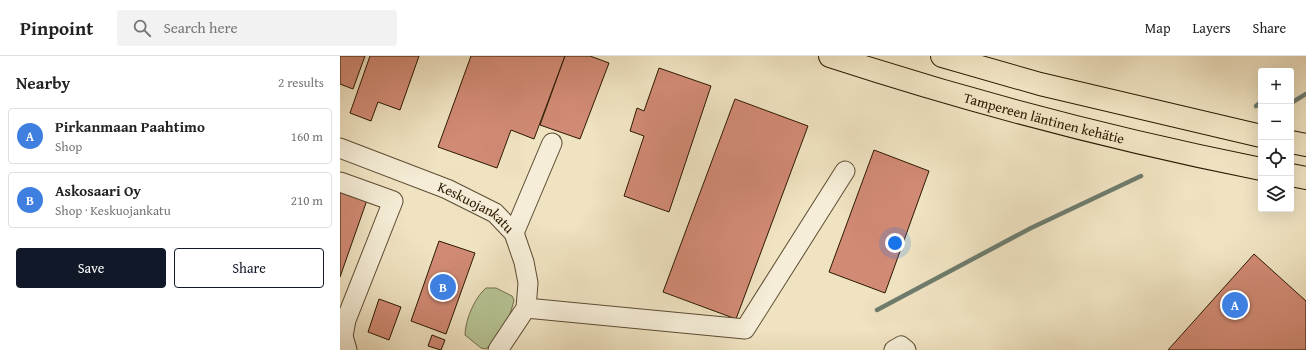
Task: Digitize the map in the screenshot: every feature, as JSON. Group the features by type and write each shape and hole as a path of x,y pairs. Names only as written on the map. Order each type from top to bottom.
{"highway":[{"name":"Tampereen läntinen kehätie","path":"830,56 1029,115 1258,168"},
{"path":"942,56 1040,84 1258,135"},
{"path":"1294,143 1306,145"},
{"path":"1294,176 1306,178"}],"street":[{"path":"514,233 552,143"},
{"name":"Keskuojankatu","path":"340,148 447,189 495,213 514,233 524,262 528,283 526,308 498,350"},
{"path":"526,308 745,329 845,171"},
{"path":"340,182 393,201 346,320 343,336 347,350"},
{"path":"340,346 347,350"},
{"path":"894,350 901,346 906,350"}],"green space":[{"path":"486,288 496,288 512,296 514,300 504,327 496,339 486,349 481,348 465,335 465,329 471,309 478,297"}],"building":[{"path":"340,56 365,56 353,89 340,84"},
{"path":"370,56 419,56 400,110 378,102 371,121 350,113"},
{"path":"471,56 565,56 534,139 511,130 497,168 438,147"},
{"path":"565,56 590,56 609,63 580,139 540,125"},
{"path":"659,68 711,86 669,212 624,196 644,136 630,131 637,108 644,111"},
{"path":"735,99 808,126 736,319 663,292"},
{"path":"874,150 929,171 885,293 829,272"},
{"path":"340,191 367,200 340,277"},
{"path":"439,241 475,253 446,334 411,321"},
{"path":"1254,254 1306,301 1306,350 1168,350"},
{"path":"379,299 401,307 389,340 368,332"},
{"path":"432,335 445,340 441,350 428,346"}],"waterway":[{"path":"1294,101 1306,94"},
{"path":"877,310 1031,228 1141,176"}],"place":[{"name":"Askosaari Oy","path":"443,287"},
{"name":"Pirkanmaan Paahtimo","path":"1235,305"}]}
